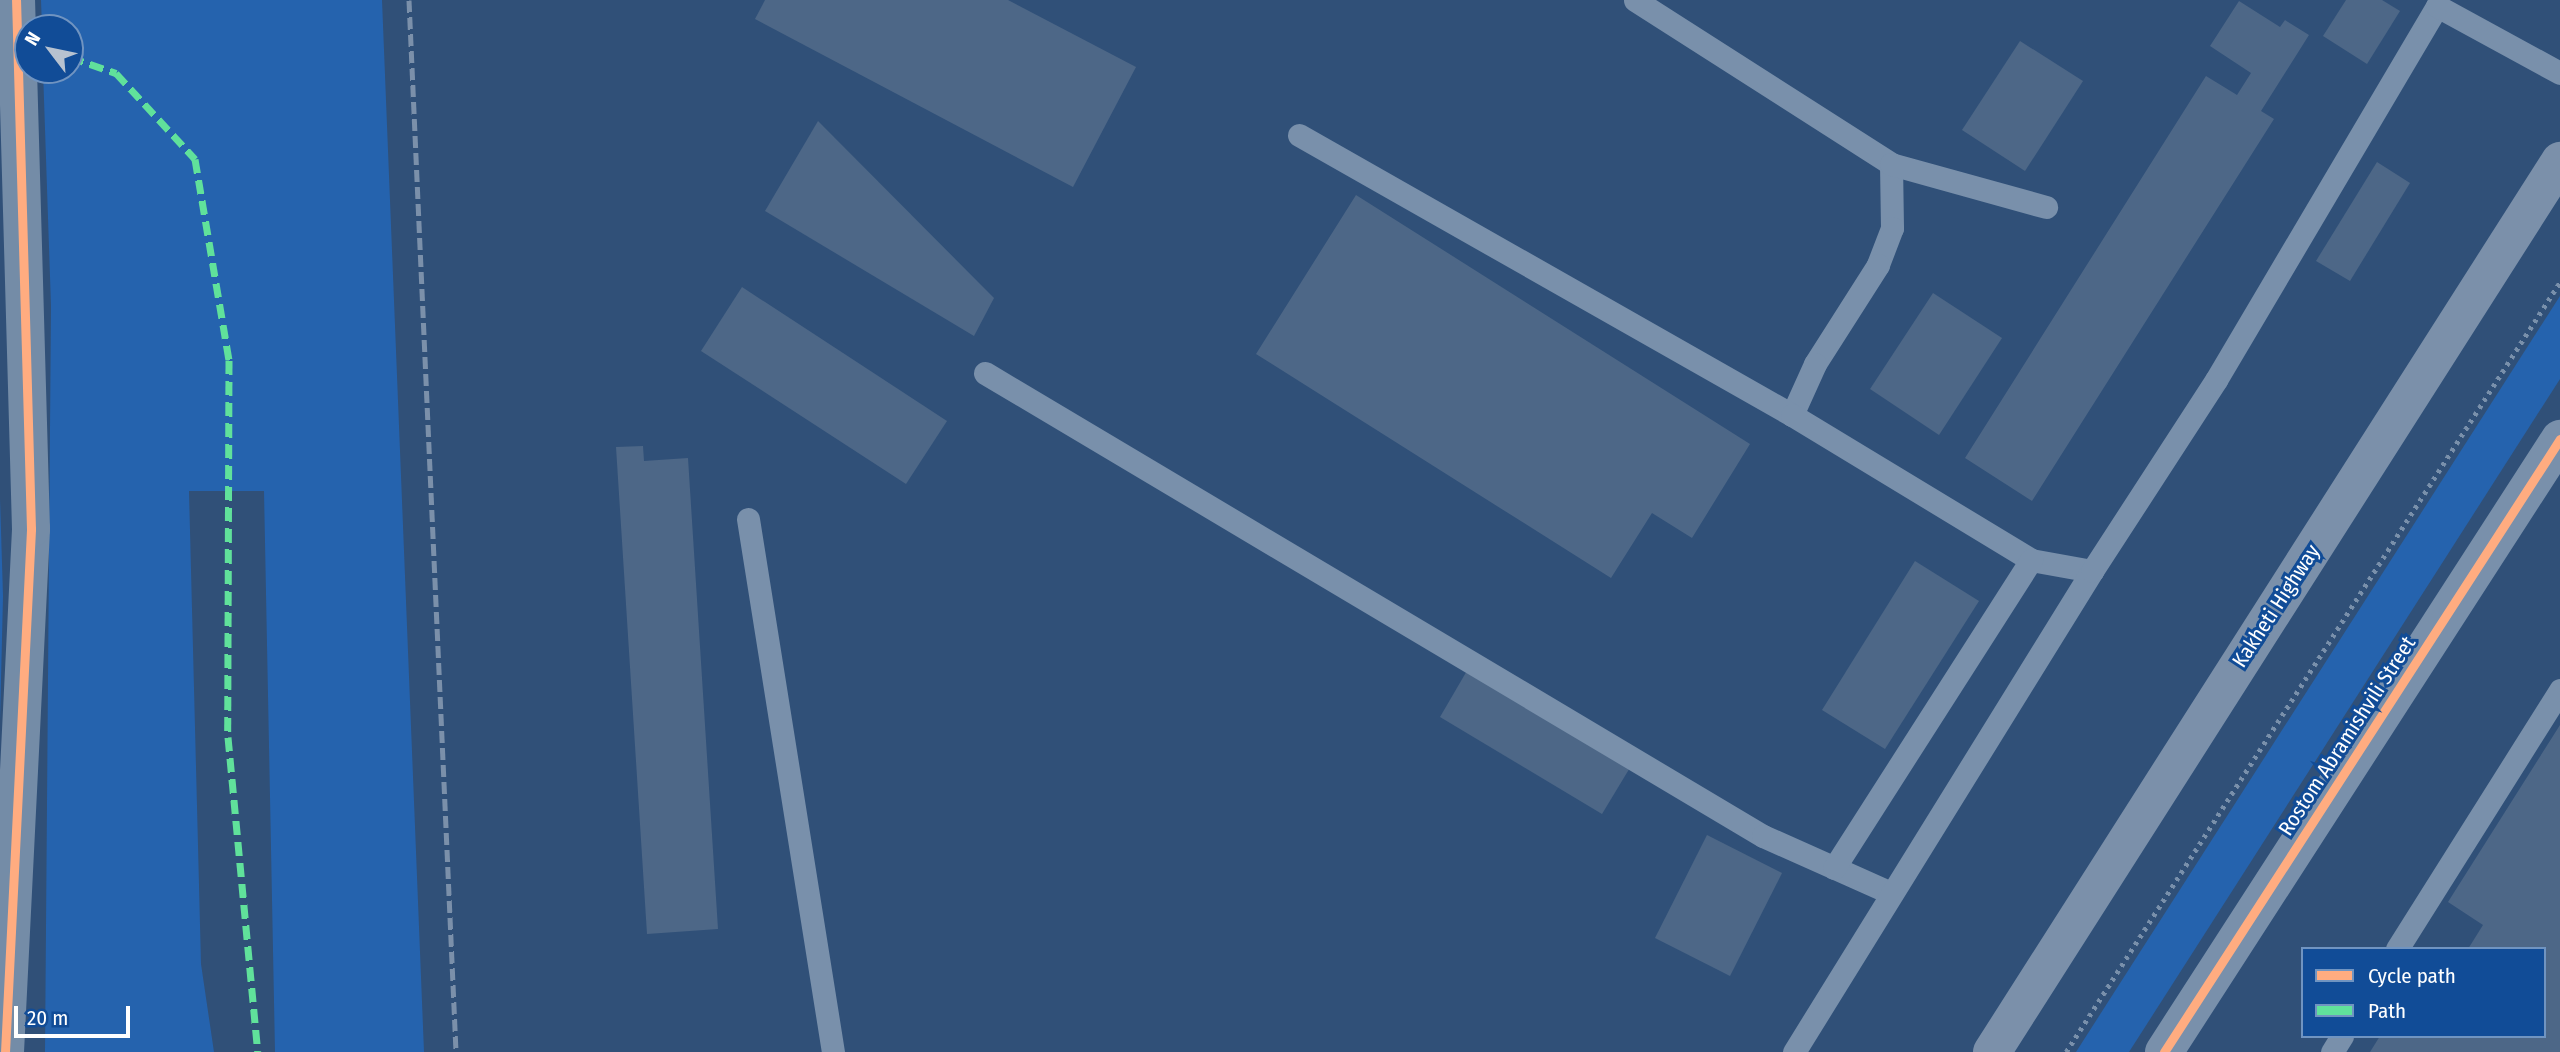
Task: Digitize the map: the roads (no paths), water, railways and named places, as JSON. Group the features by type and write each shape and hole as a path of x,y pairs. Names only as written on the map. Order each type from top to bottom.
{"highway":[{"name":"Kakheti Highway","path":"1992,1052 2560,161"}],"street":[{"path":"5,1052 31,529 16,0"},
{"name":"Rostom Abramishvili Street","path":"2164,1052 2560,439"}],"lane":[{"path":"1635,0 1891,164 2046,207"},
{"path":"1794,1052 2092,571 2216,380 2434,2 2560,73"},
{"path":"1299,135 1792,415 2031,560 2092,571"},
{"path":"1792,415 1815,364 1878,265 1892,228 1891,164"},
{"path":"985,373 1763,836 1891,893"},
{"path":"748,519 833,1052"},
{"path":"1834,868 2031,560"},
{"path":"2398,947 2560,690"}],"railway":[{"path":"409,0 456,1052"}]}
